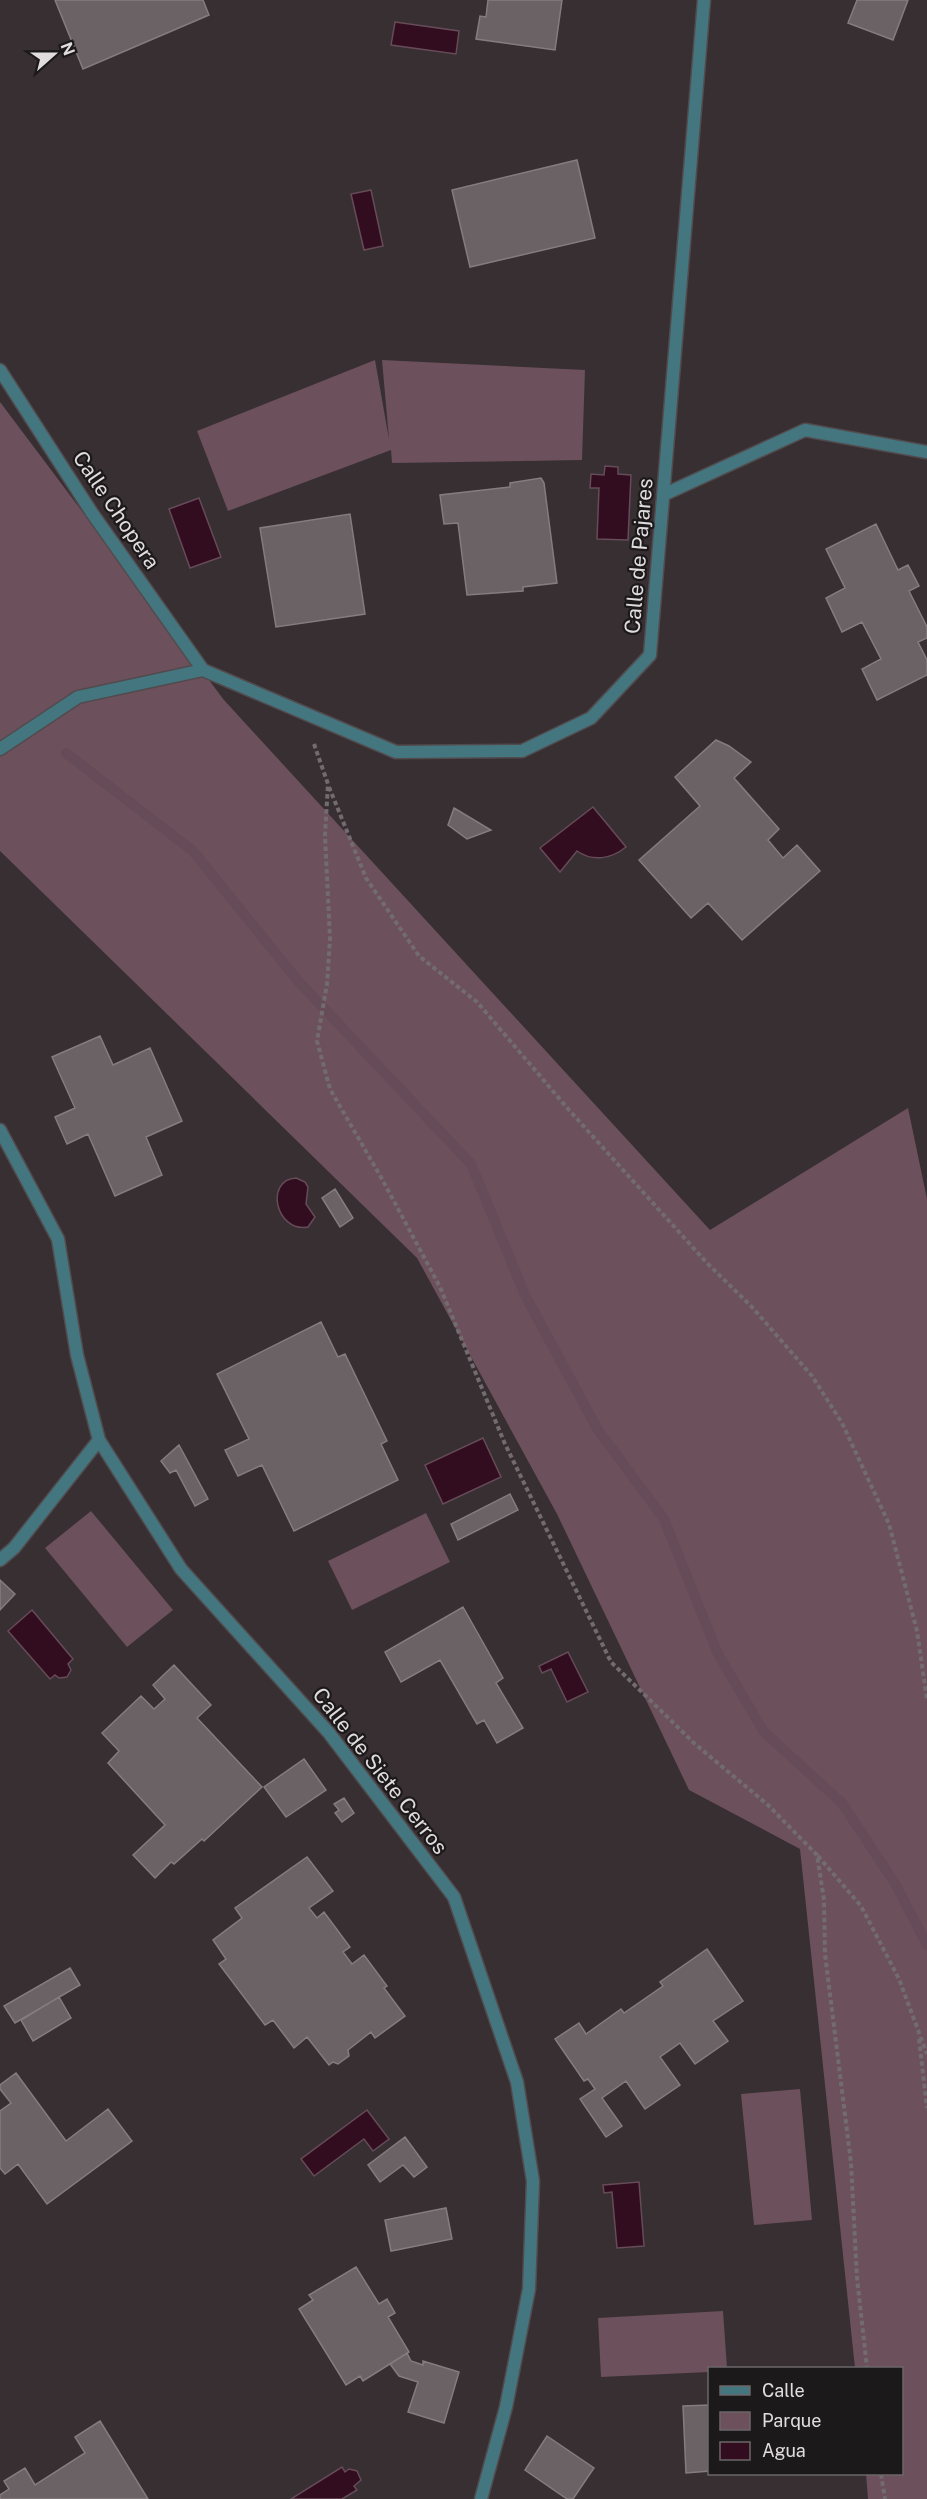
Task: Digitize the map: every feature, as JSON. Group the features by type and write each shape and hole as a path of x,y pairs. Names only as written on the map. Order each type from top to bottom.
{"street":[{"name":"Calle de Pajares","path":"203,670 396,752 522,751 591,718 650,654 704,0"},
{"name":"Calle Chopera","path":"0,370 92,513 203,670"},
{"path":"663,495 805,430 927,452"},
{"path":"0,749 78,697 203,670"},
{"name":"Calle de Siete Cerros","path":"0,1130 58,1239 77,1355 99,1440 181,1569 329,1733 454,1897 517,2082 533,2181 529,2289 506,2407 482,2499"},
{"path":"0,1560 14,1548 99,1440"}],"path":[{"path":"303,713 328,784 366,878 419,956 477,1002 569,1110 706,1262 752,1306 812,1376 842,1423 889,1524 917,1631 927,1700"},
{"path":"328,784 325,835 330,939 327,984 317,1041 330,1089 441,1287 506,1444 611,1662 695,1744 768,1805 817,1855 861,1906 899,1979 927,2054"},
{"path":"817,1855 824,1900 825,1954 851,2163 857,2278 867,2367"},
{"path":"919,2035 927,2108"},
{"path":"881,2475 885,2499"}],"green space":[{"path":"375,360 389,439 382,360 585,370 582,460 392,463 391,450 228,511 197,431"},
{"path":"0,402 224,700 710,1230 908,1108 927,1199 927,2499 868,2499 866,2475 903,2475 903,2367 855,2367 800,1849 689,1790 557,1514 417,1258 0,851"},
{"path":"91,1511 173,1610 127,1647 45,1548"},
{"path":"426,1513 450,1562 352,1610 328,1561"},
{"path":"800,2089 812,2220 754,2225 741,2094"},
{"path":"723,2311 727,2367 708,2367 708,2372 601,2377 598,2318"}],"water":[{"path":"395,22 459,31 456,54 391,45"},
{"path":"371,190 383,246 364,250 351,194"},
{"path":"605,466 618,467 618,474 631,475 628,540 597,539 599,488 590,488 591,474 604,475"},
{"path":"199,498 221,557 190,568 169,509"},
{"path":"593,807 626,847 602,858 589,857 577,851 560,872 540,848"},
{"path":"296,1178 305,1182 308,1187 306,1204 315,1217 308,1227 297,1227 288,1222 278,1206 277,1196 280,1187 286,1181"},
{"path":"483,1438 501,1477 443,1504 425,1465"},
{"path":"32,1610 73,1659 68,1664 71,1670 67,1677 59,1678 55,1675 50,1679 8,1631"},
{"path":"568,1652 588,1692 567,1702 551,1669 542,1673 539,1666"},
{"path":"367,2110 389,2139 373,2151 364,2139 314,2176 301,2159"},
{"path":"639,2182 644,2246 617,2248 612,2192 604,2193 603,2185"},
{"path":"342,2467 345,2472 349,2469 357,2471 361,2480 354,2486 357,2490 342,2499 291,2499"}],"building":[{"path":"55,0 203,0 209,15 83,69"},
{"path":"488,0 562,0 555,50 476,39 480,16 486,17"},
{"path":"857,0 908,0 893,40 848,23"},
{"path":"577,160 595,238 470,267 452,190"},
{"path":"541,478 544,483 557,583 523,587 523,591 467,595 458,523 444,524 440,495 510,487 510,483"},
{"path":"350,514 365,614 276,627 260,528"},
{"path":"876,524 898,570 908,565 919,586 909,591 927,627 927,638 918,642 927,660 927,675 877,700 862,669 881,659 862,622 842,632 826,598 845,588 826,549"},
{"path":"716,740 729,746 751,762 734,778 779,829 768,840 783,858 797,845 820,871 742,940 708,903 691,918 639,860 700,806 675,777"},
{"path":"454,808 491,830 467,839 448,825"},
{"path":"100,1036 113,1065 150,1048 182,1121 146,1137 162,1175 115,1196 88,1134 67,1144 55,1117 75,1108 52,1057"},
{"path":"335,1189 353,1218 340,1227 322,1198"},
{"path":"321,1322 338,1357 345,1354 387,1441 381,1444 398,1480 294,1531 262,1465 238,1476 225,1450 249,1439 217,1374"},
{"path":"179,1445 208,1499 195,1506 176,1470 170,1473 161,1461"},
{"path":"510,1494 518,1510 458,1540 451,1524"},
{"path":"0,1580 15,1594 0,1610"},
{"path":"463,1607 503,1678 496,1683 523,1728 497,1743 484,1720 477,1724 440,1660 401,1682 385,1652"},
{"path":"174,1665 211,1705 197,1718 262,1787 204,1841 202,1839 174,1864 171,1862 155,1878 133,1855 165,1825 108,1763 119,1751 102,1733 141,1696 154,1709 165,1699 153,1685"},
{"path":"304,1759 326,1790 286,1817 264,1787"},
{"path":"344,1798 354,1813 342,1822 335,1813 339,1810 334,1804"},
{"path":"307,1857 333,1891 309,1908 317,1918 324,1912 350,1947 343,1952 352,1964 364,1955 387,1986 384,1988 405,2016 375,2038 371,2032 348,2050 349,2056 338,2064 333,2062 329,2065 307,2037 294,2048 273,2020 265,2025 219,1964 226,1959 213,1940 242,1918 235,1908"},
{"path":"707,1949 743,2001 713,2021 728,2041 695,2064 680,2043 660,2057 680,2085 645,2109 626,2081 602,2098 622,2126 606,2137 580,2099 595,2089 588,2079 584,2081 555,2039 579,2023 586,2034 621,2009 624,2013 663,1986 660,1982"},
{"path":"70,1968 80,1985 15,2023 4,2006"},
{"path":"59,1997 71,2018 33,2041 21,2020"},
{"path":"16,2073 66,2141 108,2109 132,2141 47,2204 18,2164 5,2174 0,2168 0,2111 11,2103 0,2089 0,2085"},
{"path":"405,2137 427,2167 414,2177 403,2165 380,2182 368,2165"},
{"path":"446,2208 452,2239 391,2251 385,2220"},
{"path":"356,2267 379,2304 387,2299 395,2313 388,2317 409,2352 363,2381 360,2376 346,2385 299,2309 313,2300 309,2295"},
{"path":"407,2353 411,2361 423,2365 423,2361 459,2372 444,2423 408,2412 418,2382 399,2376 390,2364"},
{"path":"708,2405 708,2471 686,2473 683,2406"},
{"path":"100,2421 148,2499 0,2499 0,2495 9,2489 4,2481 25,2468 35,2485 85,2453 75,2437"},
{"path":"547,2436 594,2468 573,2499 567,2499 525,2470"}],"waterway":[{"path":"66,753 193,851 298,981 471,1164 526,1297 598,1430 664,1519 718,1654 764,1732 842,1803 896,1885 927,1945"}]}
